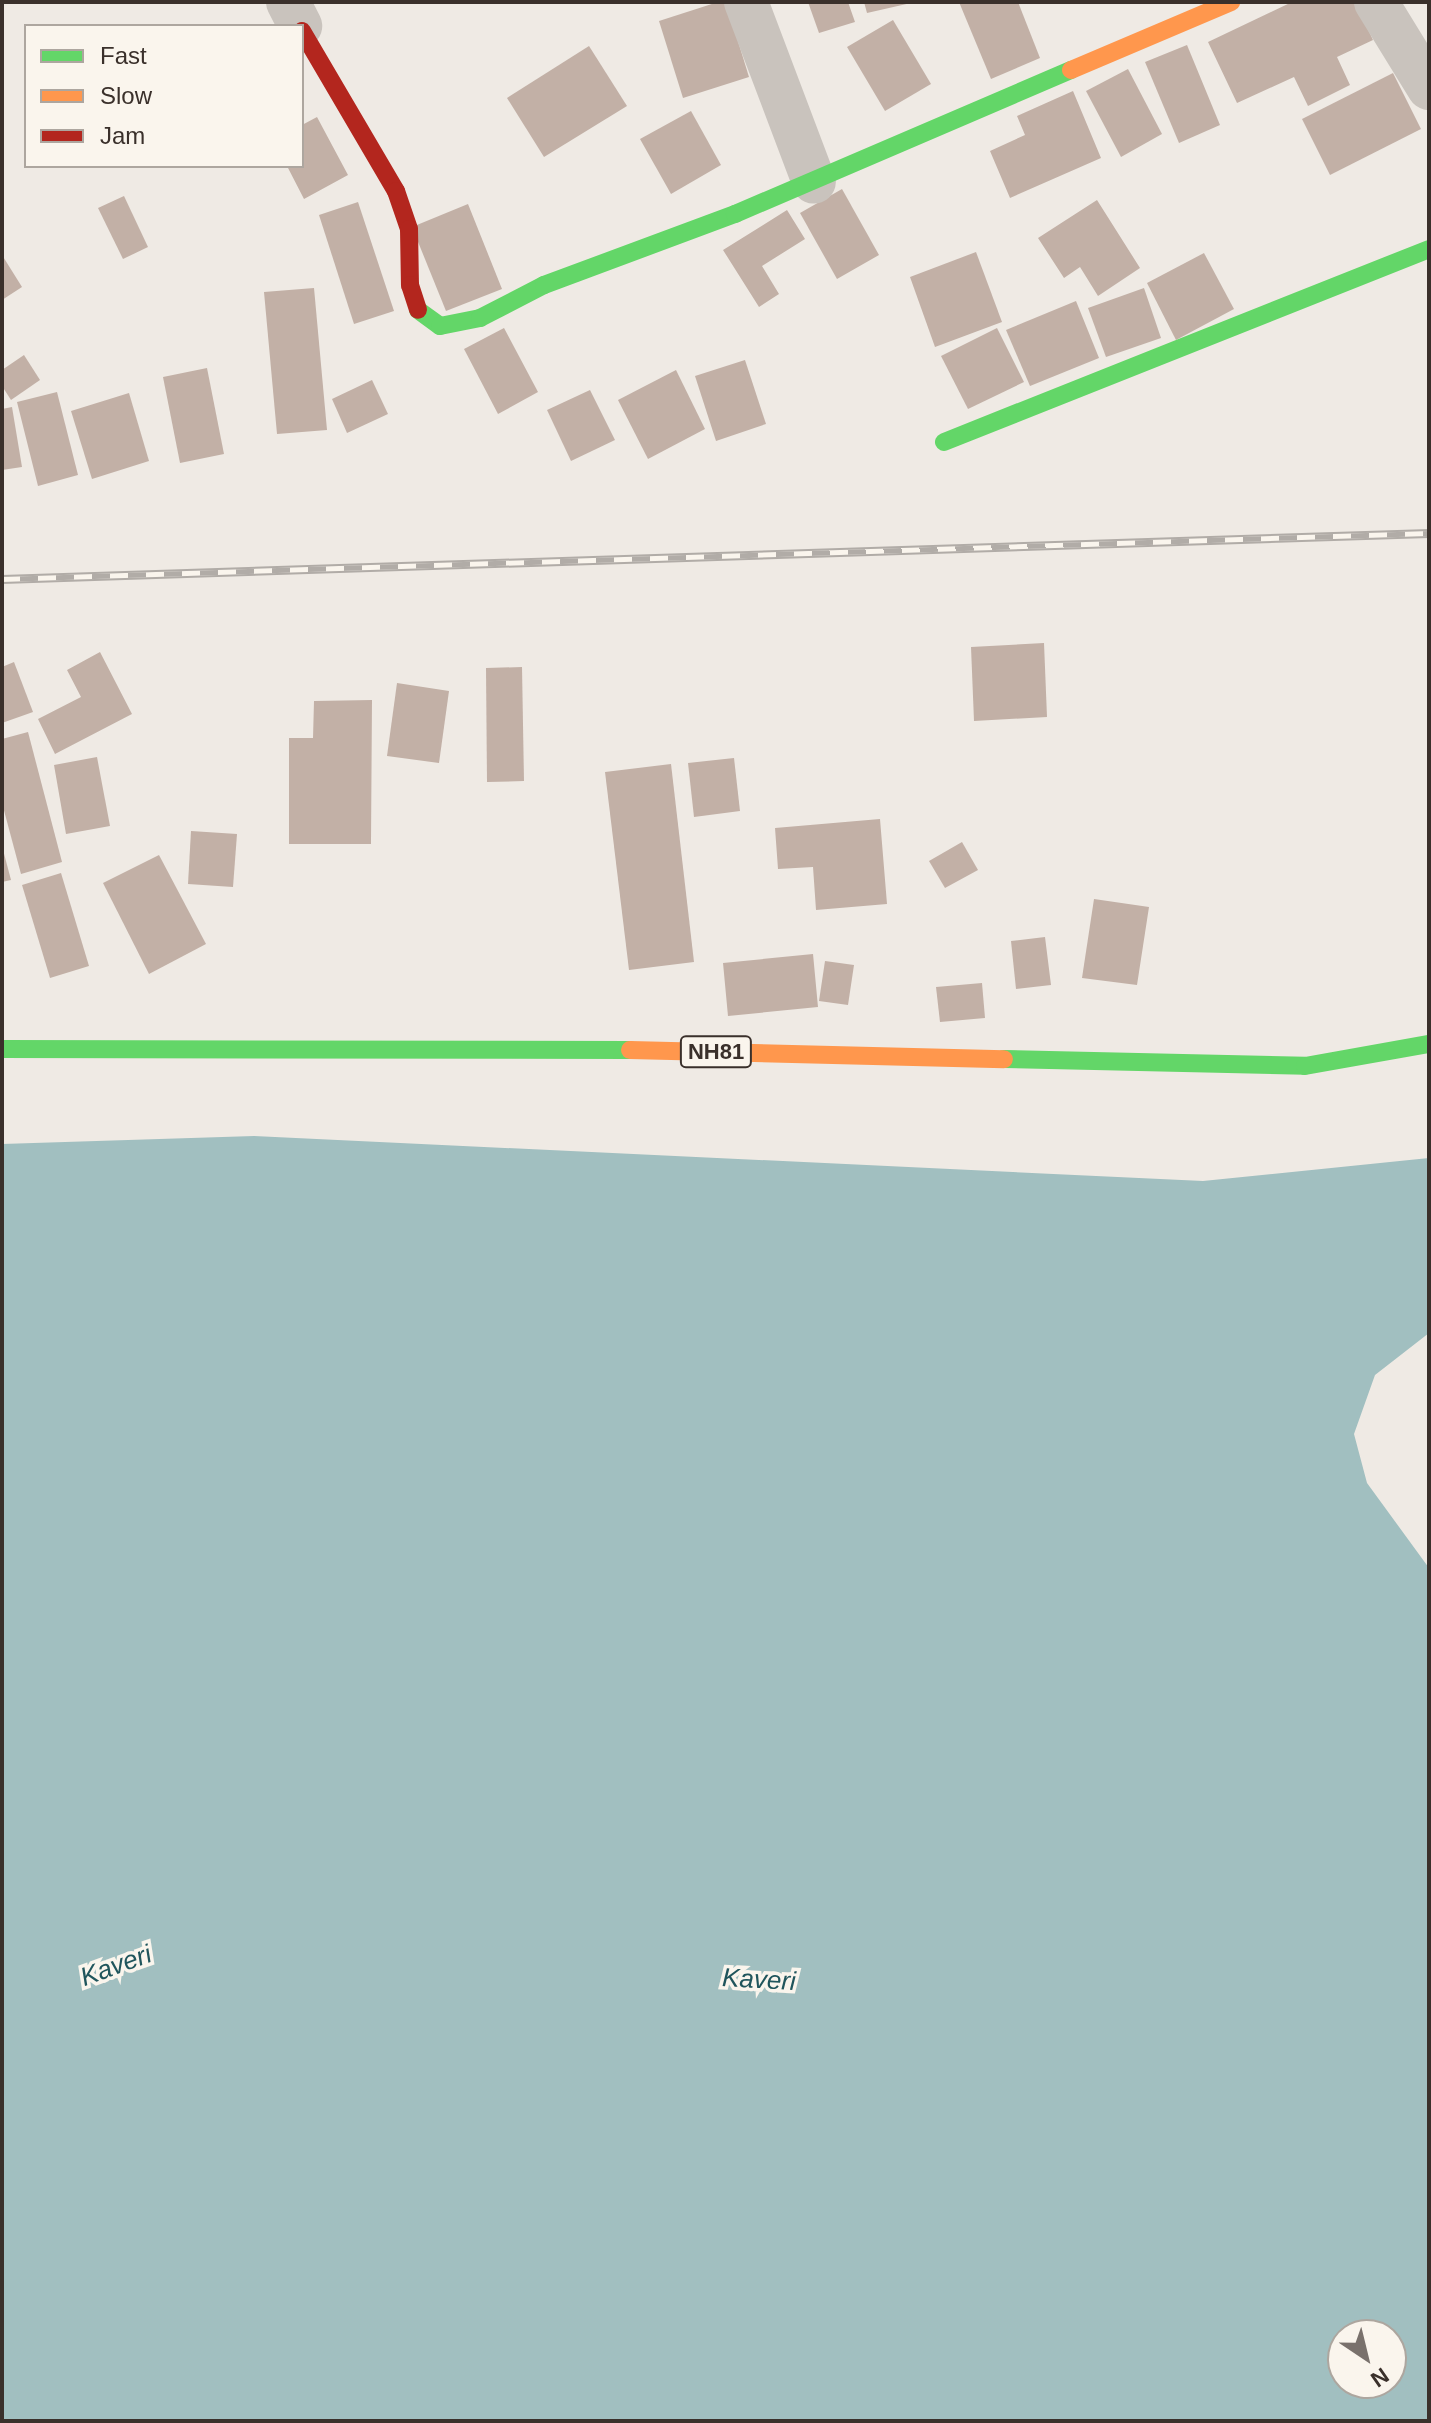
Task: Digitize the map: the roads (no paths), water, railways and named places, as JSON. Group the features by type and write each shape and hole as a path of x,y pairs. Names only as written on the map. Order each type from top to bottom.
{"main road":[{"path":"304,33 396,191 409,229 410,285 419,314 440,326 480,318 544,285 814,182 1231,2"},
{"path":"944,442 1429,249"},
{"name":"NH81","path":"2,1049 439,1046 1305,1066 1429,1044"}],"street":[{"path":"288,2 299,24"},
{"path":"746,2 814,182"},
{"path":"1376,2 1429,88"}],"water":[{"name":"Kaveri","path":"254,1136 1203,1181 1429,1158 1429,1333 1375,1375 1354,1434 1367,1483 1429,1568 1429,2421 2,2421 2,1144"}],"railway":[{"path":"2,579 1429,533"}]}
